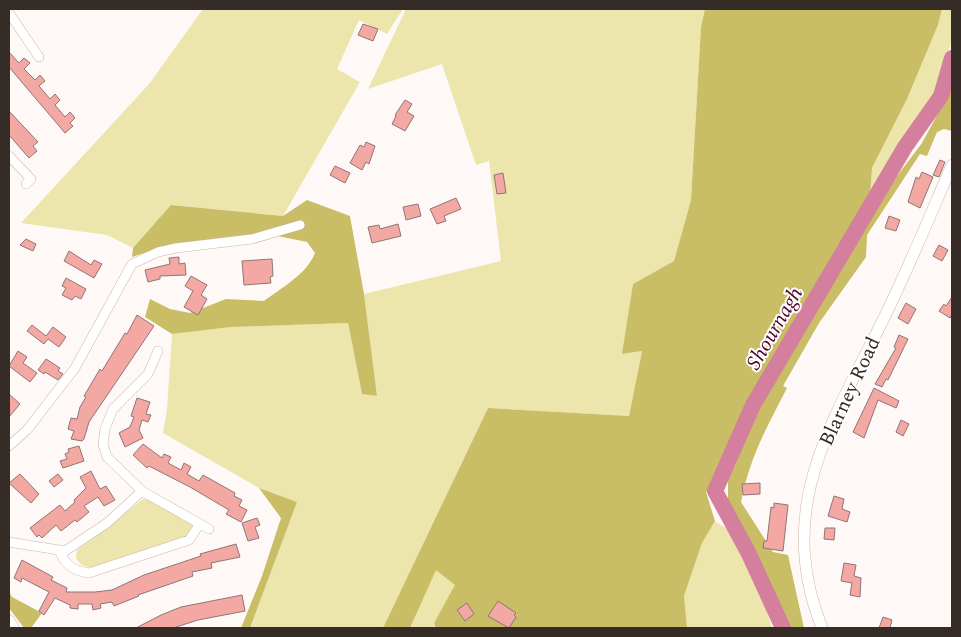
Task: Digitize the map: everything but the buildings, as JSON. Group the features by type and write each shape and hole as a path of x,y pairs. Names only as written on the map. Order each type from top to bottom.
{"main road":[{"name":"Blarney Road","path":"822,628 806,572 803,521 818,456 848,389 897,289 952,165"}],"street":[{"path":"9,13 39,57"},
{"path":"9,156 31,179 26,184"},
{"path":"9,446 28,430 75,368 132,264 158,252 252,239 300,225"},
{"path":"158,351 148,374 113,409 105,429 103,444 106,457 142,491 209,529"},
{"path":"9,542 65,551 106,523 142,491"},
{"path":"59,550 64,562 76,571 89,573 190,540 200,524"},
{"path":"9,620 14,628"}],"shaded area":[{"path":"203,9 403,9 387,34 359,20 337,69 360,82 283,216 172,205 133,248 107,235 21,223 149,84"},
{"path":"406,9 705,9 701,27 691,200 674,261 633,284 623,354 642,351 629,416 488,408 383,628 250,628 297,502 259,488 163,433 167,409 172,334 231,327 348,323 362,394 377,396 364,294 501,261 489,161 476,165 442,64 368,89"},
{"path":"705,9 942,9 938,25 907,99 872,168 869,213 922,143 942,106 952,71 952,131 944,129 937,132 927,156 920,154 867,235 866,257 819,323 783,386 787,388 760,444 745,486 741,502 773,552 788,555 804,628 786,628 768,584 728,501 728,478 736,464 706,492 715,521 702,543 684,596 687,628 436,628 434,623 455,585 436,570 410,628 383,628 488,408 629,416 642,351 622,354 633,284 674,261 691,200 701,27"},
{"path":"942,9 952,9 952,40 936,90 870,197 872,168 907,99 938,25"},
{"path":"307,200 350,216 364,294 377,396 362,394 348,323 231,327 172,334 145,317 150,299 170,309 190,313 226,299 264,301 300,274 315,253 307,242 263,233 171,244 132,257 133,248 171,205 283,216"},
{"path":"259,488 297,502 250,628 241,628 262,576 281,518"},
{"path":"143,499 152,500 193,525 191,534 98,567 82,565 76,558 77,550"},
{"path":"715,521 731,532 737,541 754,578 772,628 687,628 684,596 702,543"},
{"path":"436,569 456,585 434,623 436,628 410,628"},
{"path":"9,592 12,597 42,613 31,628 24,628 9,608"}],"waterway":[{"name":"Shournagh","path":"783,628 749,554 715,491 753,405 905,147 941,96 952,58"}]}
